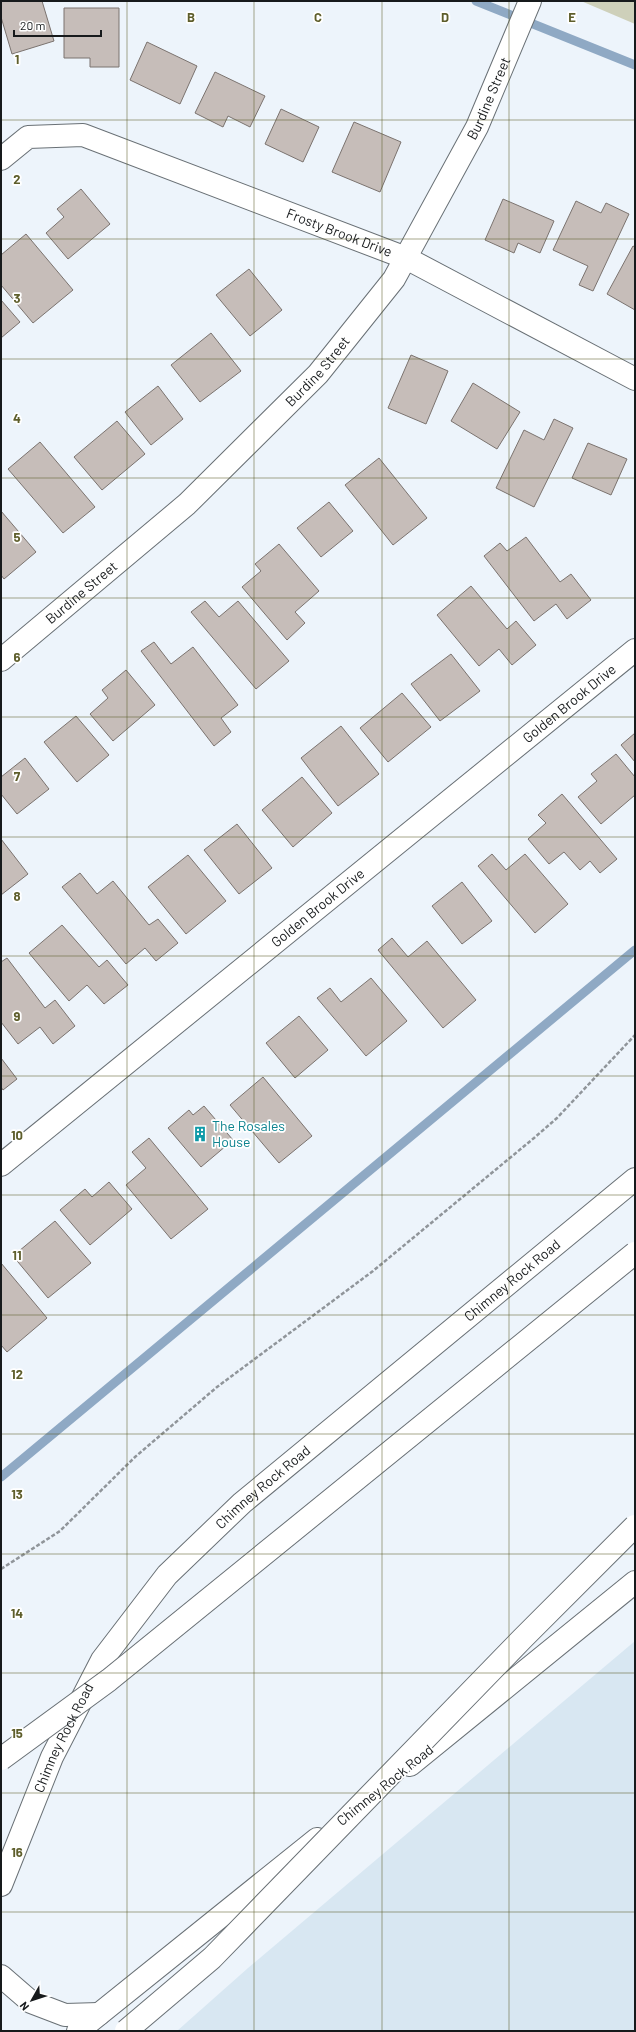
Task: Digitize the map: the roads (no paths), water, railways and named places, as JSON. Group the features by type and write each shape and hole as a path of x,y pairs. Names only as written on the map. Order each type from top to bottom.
{"main road":[{"name":"Burdine Street","path":"1,660 187,504 313,380 394,279 477,127 530,1"},
{"name":"Frosty Brook Drive","path":"1,159 28,137 83,135 406,258 635,379"},
{"name":"Golden Brook Drive","path":"1,1165 635,650"},
{"name":"Chimney Rock Road","path":"1,1885 52,1757 102,1660 167,1575 242,1503 635,1179"},
{"path":"1,1759 109,1680 635,1253"},
{"path":"126,2031 212,1958 516,1645 635,1526"},
{"name":"Chimney Rock Road","path":"78,2031 559,1646 635,1582"},
{"path":"1,1976 31,2002 65,2015 99,2014"}],"waterway":[{"path":"476,1 635,65"},
{"path":"1,1477 635,950"}],"place":[{"name":"The Rosales House","path":"200,1134"}]}
